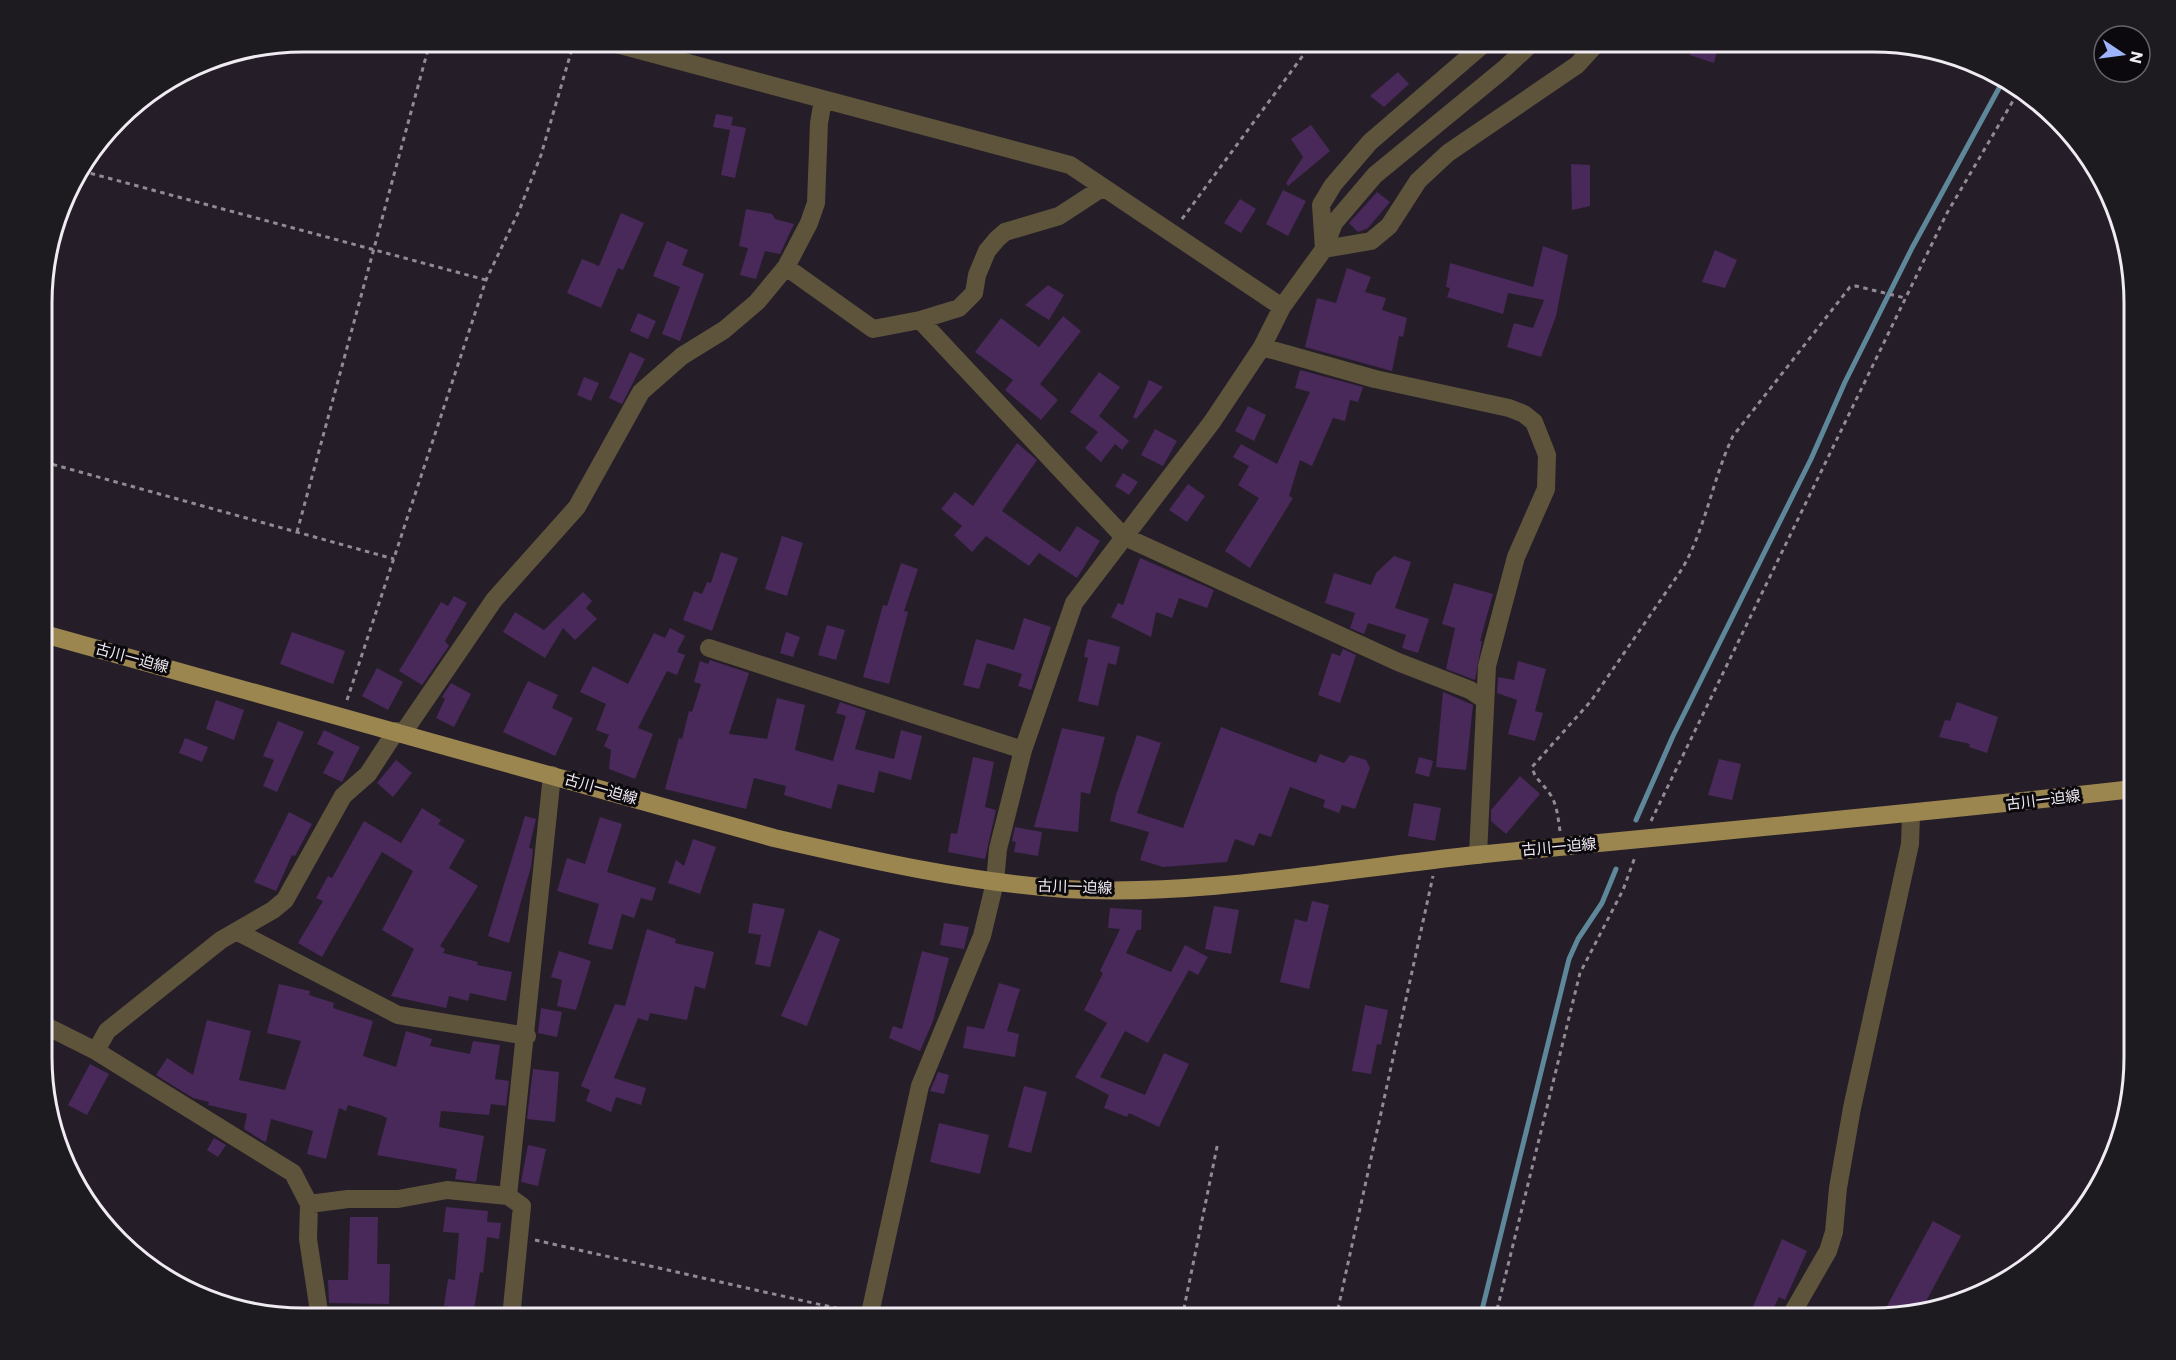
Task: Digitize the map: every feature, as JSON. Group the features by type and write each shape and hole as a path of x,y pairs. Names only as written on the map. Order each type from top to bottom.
{"main road":[{"name":"古川一迫線","path":"52,636 774,838 878,862 995,882 1068,889 1225,883 1478,855 1911,815 2124,790"}],"street":[{"path":"646,52 1070,165 1170,235 1282,307"},
{"path":"1324,249 1321,205 1333,185 1370,142 1474,52"},
{"path":"871,1308 920,1086 982,936 995,882 998,849 1023,750 1074,603 1212,422 1262,346 1282,307 1324,249 1334,223 1375,175 1522,52"},
{"path":"1324,249 1371,241 1389,226 1418,182 1448,153 1577,65 1589,52"},
{"path":"96,1051 107,1031 221,940 273,910 285,900 343,796 368,774 494,600 577,507 641,392 682,356 724,330 749,309 786,267 809,223 816,203 819,123 823,100"},
{"path":"786,267 873,329 920,321 959,308 974,293 977,275 987,251 1005,232 1059,216 1102,188"},
{"path":"920,321 1123,536 1398,662 1470,690 1485,700"},
{"path":"1262,346 1375,379 1509,408 1524,414 1534,422 1547,455 1546,489 1516,556 1499,612 1487,666 1478,855"},
{"path":"709,648 1023,750"},
{"path":"508,1196 527,1036 552,775"},
{"path":"1795,1308 1828,1251 1834,1232 1838,1188 1852,1108 1910,844 1911,815"},
{"path":"236,931 398,1015 527,1036"},
{"path":"52,1028 96,1051 292,1173 309,1204 308,1239 318,1308"},
{"path":"309,1204 348,1198 398,1199 447,1190 508,1196 522,1206 513,1308"}],"path":[{"path":"297,532 427,52"},
{"path":"342,716 486,280 519,211 541,155 571,52"},
{"path":"1170,235 1306,52"},
{"path":"1497,1308 1580,974 1623,890 1687,742 1947,213 2015,97"},
{"path":"89,173 486,280"},
{"path":"1563,847 1554,802 1549,791 1534,777 1532,767 1592,701 1682,569 1694,548 1720,464 1732,436 1850,287 1856,286 1906,298"},
{"path":"52,464 394,559"},
{"path":"1338,1308 1436,860"},
{"path":"1184,1308 1218,1142"},
{"path":"519,1236 830,1308"}],"building":[{"path":"1691,52 1717,52 1714,63 1690,55"},
{"path":"1398,72 1409,84 1384,107 1370,96"},
{"path":"716,114 733,117 730,130 713,127"},
{"path":"731,125 746,128 735,178 721,175"},
{"path":"1311,125 1330,151 1288,186 1286,183 1303,157 1291,139"},
{"path":"1571,164 1590,165 1590,206 1572,210"},
{"path":"1283,190 1306,201 1288,236 1266,224"},
{"path":"1377,192 1390,202 1368,228 1358,232 1349,223"},
{"path":"1240,199 1256,209 1241,233 1224,223"},
{"path":"746,209 772,214 775,219 794,224 780,254 765,251 756,279 740,275 748,248 739,246"},
{"path":"621,213 644,223 623,270 618,268 601,308 567,293 582,259 599,266"},
{"path":"667,241 688,250 682,265 704,274 680,341 662,334 680,287 653,276"},
{"path":"1543,246 1568,255 1556,316 1541,357 1507,347 1514,323 1533,328 1544,300 1508,293 1503,314 1447,297 1450,288 1446,287 1450,263 1533,287"},
{"path":"1715,250 1737,260 1725,288 1702,282"},
{"path":"1347,268 1371,277 1365,292 1386,298 1382,310 1407,318 1403,337 1399,336 1392,371 1305,347 1317,298 1336,303"},
{"path":"1048,285 1064,295 1049,320 1025,305"},
{"path":"638,313 656,321 648,339 630,331"},
{"path":"1063,316 1081,331 1040,384 1058,400 1041,420 1005,390 1013,380 975,352 1001,318 1039,347"},
{"path":"630,352 645,359 622,404 609,398"},
{"path":"1300,370 1363,387 1358,402 1350,400 1345,421 1333,418 1312,466 1300,460 1289,496 1293,498 1250,568 1225,551 1259,498 1238,485 1249,466 1233,457 1241,444 1277,464 1310,392 1295,388"},
{"path":"1099,372 1120,387 1099,416 1129,441 1122,450 1115,444 1101,462 1085,448 1098,432 1070,412"},
{"path":"584,377 599,383 591,401 577,395"},
{"path":"1149,380 1163,387 1136,419 1133,417"},
{"path":"1248,406 1266,415 1254,441 1235,431"},
{"path":"1155,429 1177,441 1163,466 1141,455"},
{"path":"1017,443 1037,460 1002,511 1060,552 1077,526 1100,541 1077,578 1039,553 1029,566 986,536 972,552 954,535 962,526 941,509 955,492 973,506"},
{"path":"1123,473 1138,482 1129,495 1115,486"},
{"path":"1188,484 1205,496 1187,522 1169,510"},
{"path":"782,536 803,543 787,596 765,589"},
{"path":"721,552 738,558 712,631 683,620 694,591 702,594 707,582 711,583"},
{"path":"1394,556 1411,562 1395,608 1429,619 1418,653 1402,648 1406,635 1368,623 1364,634 1350,628 1355,613 1325,603 1334,573 1371,585 1376,573"},
{"path":"1140,558 1214,590 1207,608 1179,598 1172,618 1156,612 1151,637 1111,617 1118,603 1123,605"},
{"path":"901,563 918,569 904,611 908,612 889,684 863,677 883,605 887,606"},
{"path":"1454,583 1493,594 1480,641 1482,641 1475,680 1446,669 1455,628 1442,624"},
{"path":"583,592 592,601 586,608 597,619 575,640 563,628 545,658 503,632 515,612 544,630"},
{"path":"454,596 467,603 445,641 449,646 422,685 399,671 441,602 448,606"},
{"path":"1024,618 1051,627 1031,690 1018,686 1022,674 987,663 979,689 963,685 976,639 1014,650"},
{"path":"827,625 845,630 836,660 818,655"},
{"path":"670,628 685,636 677,652 685,655 677,675 667,671 638,728 653,734 635,779 609,769 611,750 604,746 609,735 596,730 606,704 580,692 593,666 628,684 654,633 665,638"},
{"path":"292,632 345,651 333,684 280,664"},
{"path":"786,632 800,637 793,657 780,653"},
{"path":"1088,639 1120,647 1116,665 1108,663 1098,706 1078,701 1088,658 1084,657"},
{"path":"1343,649 1356,655 1340,703 1318,695 1332,653 1340,656"},
{"path":"710,660 749,673 729,734 767,739 777,698 805,705 795,750 833,761 846,716 836,713 840,702 866,711 855,749 894,759 901,730 922,736 911,780 879,771 874,793 838,784 831,809 784,795 786,786 754,778 746,809 665,789 679,738 682,739 689,711 692,712 701,684 694,682 700,661 708,664"},
{"path":"1518,661 1546,669 1535,711 1543,713 1535,741 1508,734 1517,700 1497,693 1498,677 1514,680"},
{"path":"377,668 403,682 388,710 362,696"},
{"path":"528,681 558,695 552,708 573,718 555,756 503,732"},
{"path":"451,683 471,694 454,727 436,718 445,699 442,697"},
{"path":"1443,692 1473,705 1466,770 1436,767"},
{"path":"216,700 244,710 234,740 206,729"},
{"path":"1957,702 1998,717 1987,753 1969,747 1970,744 1939,737 1945,720 1950,721"},
{"path":"278,721 304,732 277,792 263,786 274,760 263,756"},
{"path":"1221,727 1316,763 1320,754 1344,763 1350,755 1366,760 1370,768 1355,809 1342,805 1339,813 1323,807 1325,800 1290,787 1271,837 1259,833 1254,846 1235,839 1227,862 1163,867 1140,860 1149,832 1110,821 1116,795 1137,735 1161,743 1137,813 1183,828"},
{"path":"1062,728 1105,737 1090,794 1081,792 1078,832 1034,827"},
{"path":"324,730 360,747 342,782 323,773 334,752 317,744"},
{"path":"185,738 208,747 202,762 179,753"},
{"path":"973,757 994,762 985,807 996,810 985,859 948,852 951,833 957,834"},
{"path":"1419,757 1433,761 1429,777 1415,773"},
{"path":"1719,759 1741,764 1732,800 1708,795"},
{"path":"396,760 412,773 393,797 377,783"},
{"path":"1520,776 1540,794 1506,834 1491,821 1491,810"},
{"path":"1414,803 1441,808 1435,841 1408,836"},
{"path":"422,808 441,820 438,824 465,840 449,868 478,886 440,946 445,949 443,953 478,962 477,965 512,972 506,1001 470,993 468,1001 449,996 446,1008 391,996 414,949 382,930 413,871 382,852 322,957 298,943 323,901 316,898 328,876 332,878 364,821 401,843"},
{"path":"289,812 312,824 295,856 292,855 276,891 254,882"},
{"path":"525,816 536,819 529,848 533,849 531,867 509,943 488,936"},
{"path":"600,817 622,824 607,872 656,888 652,901 641,898 634,918 622,914 612,950 588,944 599,904 557,891 567,858 585,864"},
{"path":"1015,827 1042,832 1038,856 1014,852 1016,842 1012,841"},
{"path":"693,839 716,847 700,894 668,883 676,860 684,866"},
{"path":"1312,901 1329,905 1309,989 1280,982 1295,919 1307,922"},
{"path":"753,903 785,909 770,967 755,964 761,935 748,933"},
{"path":"1214,906 1239,910 1231,954 1205,949"},
{"path":"1110,908 1142,910 1141,930 1137,930 1126,953 1171,972 1185,945 1208,957 1198,975 1189,970 1148,1043 1125,1031 1100,1077 1145,1095 1164,1053 1189,1064 1159,1127 1129,1113 1127,1117 1104,1108 1109,1095 1075,1077 1107,1023 1084,1010 1103,973 1100,971 1120,929 1108,928"},
{"path":"944,923 969,927 964,949 940,945"},
{"path":"647,929 676,939 675,943 714,952 705,989 695,986 687,1020 650,1013 648,1021 638,1018 614,1078 646,1088 641,1105 616,1097 611,1112 586,1101 590,1090 581,1086 615,1004 625,1006"},
{"path":"819,930 840,939 807,1026 781,1016"},
{"path":"559,951 591,961 576,1010 557,1006 562,980 551,977"},
{"path":"922,951 949,958 933,1021 920,1051 889,1038 893,1026 902,1029"},
{"path":"999,983 1020,989 1007,1031 1019,1034 1015,1057 963,1048 967,1026 984,1029"},
{"path":"279,984 310,991 309,995 334,1003 333,1008 373,1021 363,1056 396,1067 406,1031 432,1039 430,1046 470,1054 473,1041 500,1045 495,1079 509,1081 506,1106 491,1104 489,1115 441,1111 439,1127 484,1136 476,1182 455,1179 457,1169 377,1155 387,1118 381,1115 348,1105 346,1111 339,1108 326,1159 307,1154 313,1131 271,1119 266,1142 263,1141 244,1129 247,1114 208,1105 209,1102 193,1098 156,1075 167,1058 193,1075 207,1020 251,1031 239,1080 285,1090 301,1041 267,1033"},
{"path":"1365,1005 1388,1010 1381,1045 1377,1044 1371,1074 1352,1071"},
{"path":"541,1008 562,1012 557,1037 538,1033"},
{"path":"90,1064 109,1074 87,1115 68,1105"},
{"path":"533,1069 559,1072 555,1122 527,1119"},
{"path":"938,1072 949,1075 944,1094 930,1091"},
{"path":"1024,1086 1047,1092 1031,1153 1008,1147"},
{"path":"939,1123 989,1135 980,1174 930,1162"},
{"path":"214,1138 226,1145 218,1157 207,1150"},
{"path":"528,1145 546,1149 538,1186 521,1182"},
{"path":"446,1207 488,1211 487,1222 501,1223 499,1239 487,1237 483,1273 480,1272 474,1308 444,1306 448,1279 455,1280 459,1233 443,1232"},
{"path":"350,1217 378,1217 377,1264 390,1264 389,1304 329,1303 328,1280 348,1280"},
{"path":"1933,1221 1961,1236 1926,1302 1886,1307"},
{"path":"1782,1239 1807,1251 1785,1300 1779,1297 1774,1308 1752,1308"}],"waterway":[{"path":"1636,820 1673,736 1811,459 1845,382 1912,248 2000,87"},
{"path":"1482,1308 1569,959 1578,939 1602,903 1616,869"}]}
